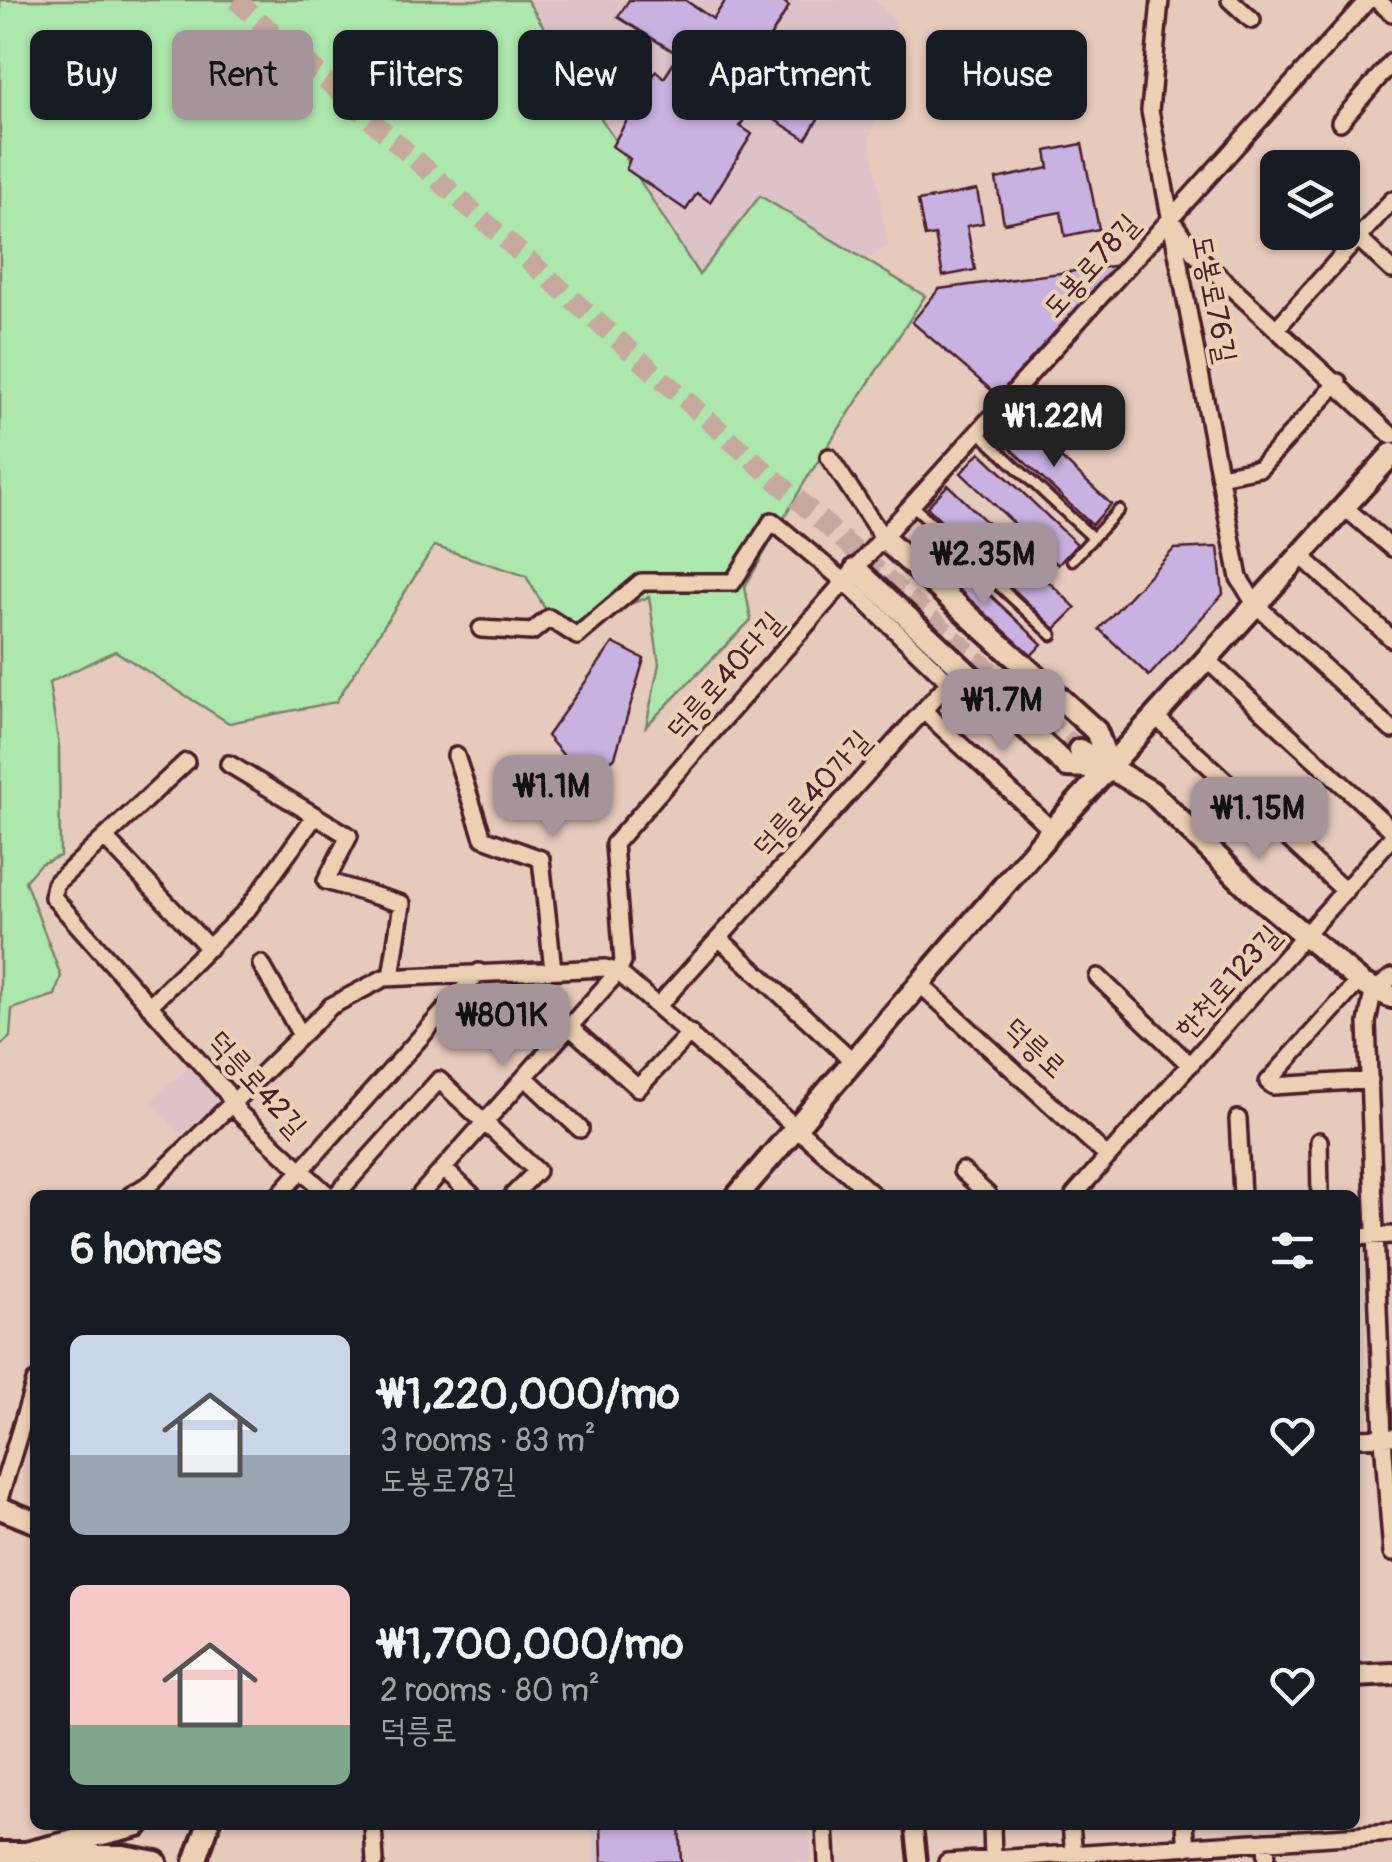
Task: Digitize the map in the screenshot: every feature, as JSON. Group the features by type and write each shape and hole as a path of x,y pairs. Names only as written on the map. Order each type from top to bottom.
{"main road":[{"path":"742,1190 1052,830 1392,454"},
{"path":"883,538 1096,731 1110,768"},
{"path":"850,576 1067,766 1110,768"},
{"path":"1079,750 1151,792 1306,936 1375,990"},
{"path":"0,1508 30,1520"},
{"path":"1360,1676 1392,1674"},
{"path":"26,1853 118,1830"},
{"path":"195,1862 206,1830"},
{"path":"0,1853 156,1862"}],"street":[{"name":"도봉로76길","path":"1160,0 1150,111 1239,578 1254,604"},
{"path":"1230,0 1252,20"},
{"name":"도봉로78길","path":"850,576 1368,0"},
{"path":"1377,0 1392,13"},
{"path":"1340,122 1392,62"},
{"path":"1360,236 1392,200"},
{"path":"1171,219 1193,252 1392,436"},
{"path":"1360,240 1392,270"},
{"path":"1276,329 1347,250"},
{"path":"1220,476 1260,468 1338,382"},
{"path":"829,458 883,538"},
{"path":"1343,506 1392,548"},
{"name":"덕릉로40다길","path":"481,630 532,632 549,618 576,636 641,582 733,582 772,521 850,576 614,844 623,962 618,972"},
{"path":"1300,554 1392,639"},
{"name":"덕릉로40가길","path":"658,1006 949,682 850,576"},
{"path":"1254,604 1392,730"},
{"path":"1207,660 1389,844"},
{"path":"924,711 1052,830"},
{"path":"1156,718 1345,891"},
{"path":"456,756 483,838 541,859 553,970"},
{"name":"덕릉로42길","path":"186,762 55,884 52,897 232,1103 322,1190"},
{"path":"228,764 349,836 326,881 402,904 391,977"},
{"path":"149,1006 248,910 315,816"},
{"path":"105,838 209,948"},
{"name":"한천로123길","path":"1078,1190 1389,844"},
{"path":"719,938 852,1061"},
{"path":"260,964 300,1035"},
{"path":"140,1190 152,1183 331,1006 391,977 553,970 618,972 867,1190"},
{"path":"283,1190 479,972"},
{"path":"425,1190 618,972"},
{"name":"한천로123길","path":"1098,977 1190,1065"},
{"path":"1370,1080 1273,1086 1268,1082 1392,977"},
{"name":"덕릉로","path":"920,984 1108,1157"},
{"path":"1375,990 1368,1023 1384,1236 1392,1553"},
{"path":"571,1028 638,1088 690,1033"},
{"path":"526,1078 580,1129"},
{"path":"341,1190 440,1080 536,1171 518,1190"},
{"path":"1238,1119 1242,1190"},
{"path":"1319,1141 1320,1190"},
{"path":"444,1169 467,1190"},
{"path":"962,1170 983,1190"},
{"path":"0,1496 30,1398"},
{"path":"1360,1438 1388,1438"},
{"path":"373,1830 375,1862"},
{"path":"825,1830 827,1862"},
{"path":"915,1830 918,1862"},
{"path":"992,1830 993,1859"},
{"path":"1072,1830 1074,1854"},
{"path":"1185,1830 1187,1846"},
{"path":"947,1862 1074,1854 1101,1857 1266,1841 1304,1832 1392,1833"},
{"path":"1266,1841 1266,1862"}],"lane":[{"path":"978,432 1092,537"},
{"path":"912,505 1052,635"},
{"path":"1072,560 1119,510"}],"shaded area":[{"path":"523,0 875,0 896,22 895,30 672,30 672,120 876,120 870,136 888,246 865,260 760,196 700,275 600,120 652,120 652,30 542,30"},
{"path":"193,1063 223,1097 180,1135 150,1101"},
{"path":"592,1830 809,1830 811,1862 593,1862"}],"green space":[{"path":"0,0 527,0 546,30 518,30 518,120 602,120 699,275 760,196 925,296 804,483 745,587 751,620 646,726 659,664 649,597 576,624 544,607 526,576 434,546 336,702 229,723 115,651 49,683 59,746 60,856 40,864 25,881 61,976 55,995 12,1009 10,1037 0,1046"}],"building":[{"path":"629,0 685,0 713,19 726,0 782,0 789,6 774,30 672,30 672,51 652,38 652,30 639,30 618,17"},
{"path":"672,66 672,120 744,120 740,126 752,134 710,202 697,193 686,210 626,169 630,159 612,146 627,120 652,120 652,78 656,71 664,78"},
{"path":"775,120 817,120 806,139"},
{"path":"1082,144 1099,229 1065,236 1061,212 1004,223 996,179 1049,168 1046,151"},
{"path":"977,190 983,223 967,226 975,270 943,276 935,235 925,237 918,201"},
{"path":"1121,265 1004,401 912,322 939,289"},
{"path":"1016,416 1111,504 1092,525 997,436"},
{"path":"980,452 1077,544 1058,565 961,473"},
{"path":"948,485 1076,608 1055,629 927,507"},
{"path":"1218,547 1223,594 1149,676 1099,629 1174,549"},
{"path":"945,552 1042,644 1024,663 927,571"},
{"path":"613,643 644,659 615,757 598,773 570,763 547,736"},
{"path":"601,1830 679,1830 681,1862 602,1862"}],"tunnel":[{"path":"236,0 1079,750"}]}
